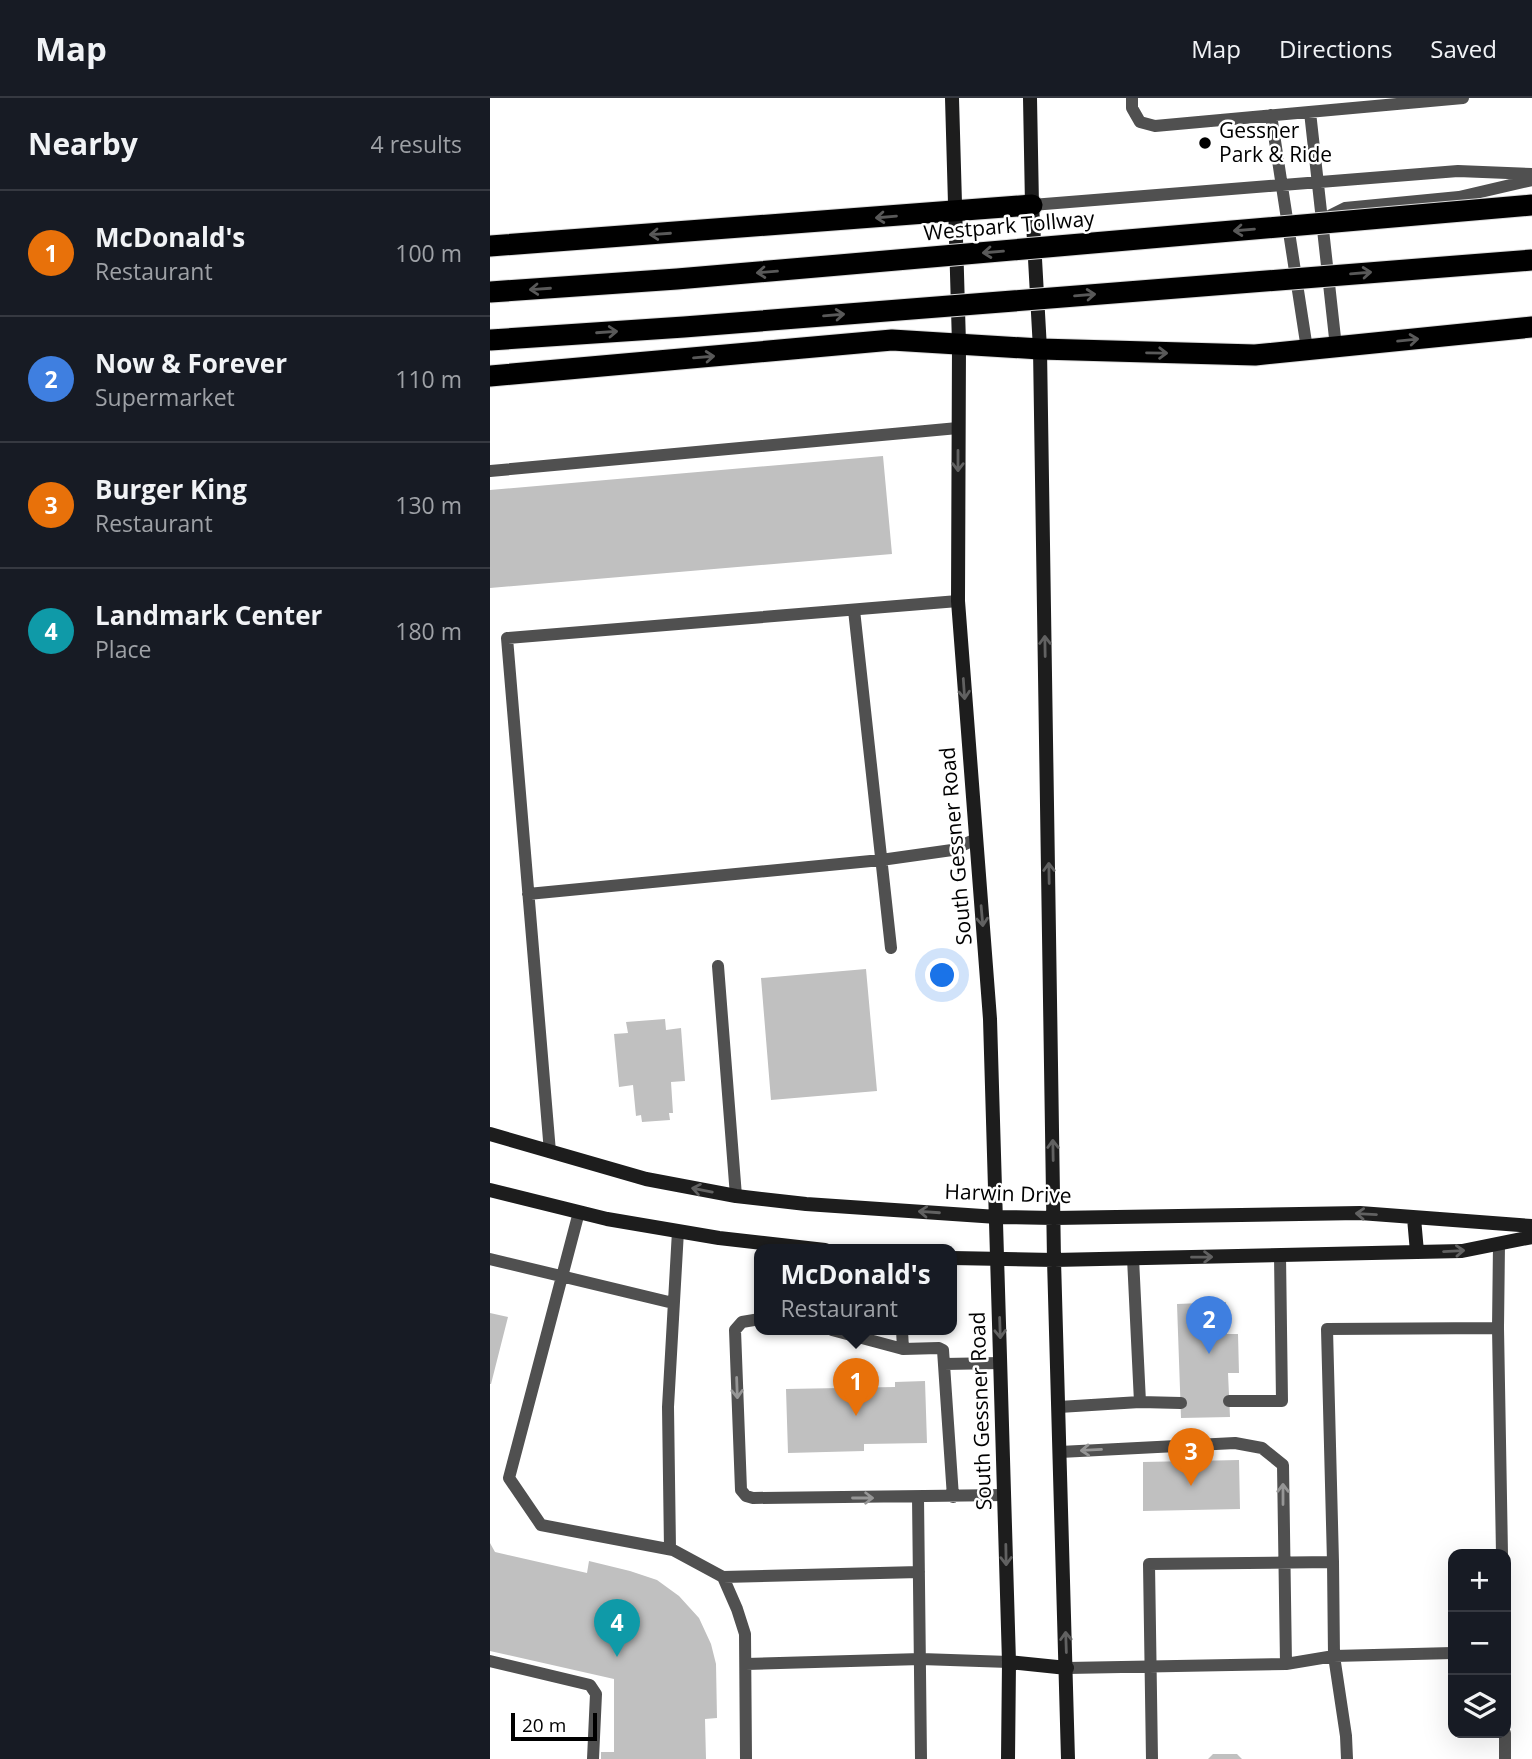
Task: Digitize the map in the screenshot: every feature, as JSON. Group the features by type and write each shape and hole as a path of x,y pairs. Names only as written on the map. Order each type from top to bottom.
{"highway":[{"path":"490,246 1032,205"},
{"name":"Westpark Tollway","path":"490,292 691,278 1532,205"},
{"path":"490,340 1532,260"},
{"path":"490,376 892,340 1040,349 1255,355 1532,327"}],"main road":[{"name":"South Gessner Road","path":"953,98 959,344 958,601 990,1019 1009,1662 1008,1759"},
{"path":"1030,98 1032,205 1040,349 1054,1260 1068,1759"},
{"name":"Harwin Drive","path":"490,1134 646,1179 736,1196 806,1205 1054,1218 1360,1213 1532,1226"},
{"path":"490,1190 607,1219 779,1244"},
{"path":"1414,1218 1417,1252"},
{"path":"957,1258 1054,1260 1462,1251 1532,1237"},
{"path":"1009,1662 1067,1668"}],"lane":[{"path":"1132,98 1132,108 1140,122 1155,125 1464,98"},
{"path":"1310,112 1336,347"},
{"path":"1272,115 1307,349"},
{"path":"1032,205 1458,171 1532,174"},
{"path":"1323,227 1331,215 1345,208 1459,197 1532,180"},
{"path":"490,471 958,428"},
{"path":"550,1152 507,638 958,601"},
{"path":"854,610 891,948"},
{"path":"528,894 881,860 952,850 976,839"},
{"path":"718,966 736,1196"},
{"path":"579,1212 509,1478 541,1525 670,1549 723,1577 919,1572"},
{"path":"670,1549 668,1407 678,1231"},
{"path":"1499,1244 1497,1328 1502,1549"},
{"path":"1229,1401 1282,1401 1280,1255"},
{"path":"1133,1258 1140,1402"},
{"path":"490,1259 673,1303"},
{"path":"754,1320 742,1322 735,1330 741,1490 746,1496 1004,1495"},
{"path":"1347,1759 1334,1656 1327,1329 1497,1328"},
{"path":"851,1335 903,1349 943,1350 953,1497"},
{"path":"902,1335 903,1349"},
{"path":"944,1364 1001,1363"},
{"path":"1059,1407 1140,1402 1181,1403"},
{"path":"1060,1452 1235,1443 1262,1448 1283,1465 1286,1664"},
{"path":"918,1497 921,1759"},
{"path":"1152,1759 1149,1564 1333,1562"},
{"path":"723,1577 745,1634 746,1759"},
{"path":"1067,1668 1286,1664 1334,1656 1448,1653"},
{"path":"746,1664 921,1660 1009,1662"},
{"path":"490,1661 590,1685 596,1694 593,1759"},
{"path":"1504,1738 1505,1759"}],"building":[{"path":"883,456 892,554 490,588 490,490"},
{"path":"866,969 877,1091 771,1100 761,978"},
{"path":"665,1019 666,1030 681,1028 685,1081 671,1082 673,1113 669,1113 670,1120 642,1122 641,1115 636,1116 633,1085 619,1087 614,1034 628,1033 626,1022"},
{"path":"1226,1302 1227,1334 1238,1334 1239,1373 1228,1373 1230,1417 1181,1418 1177,1304"},
{"path":"490,1313 508,1317 491,1384 490,1384"},
{"path":"925,1381 927,1443 864,1444 864,1451 788,1453 786,1389 895,1387 895,1382"},
{"path":"1239,1460 1240,1509 1143,1511 1143,1462"},
{"path":"490,1543 495,1552 587,1573 589,1561 630,1571 657,1580 679,1596 699,1618 711,1644 716,1664 717,1718 705,1719 706,1759 601,1759 601,1752 614,1752 614,1679 490,1651"},
{"path":"1213,1754 1237,1754 1242,1759 1208,1759"}],"place":[{"name":"Gessner Park & Ride","path":"1205,143"},
{"name":"Now & Forever","path":"1209,1354"},
{"name":"McDonald's","path":"856,1416"},
{"name":"Burger King","path":"1191,1486"},
{"name":"Landmark Center","path":"617,1657"}]}
